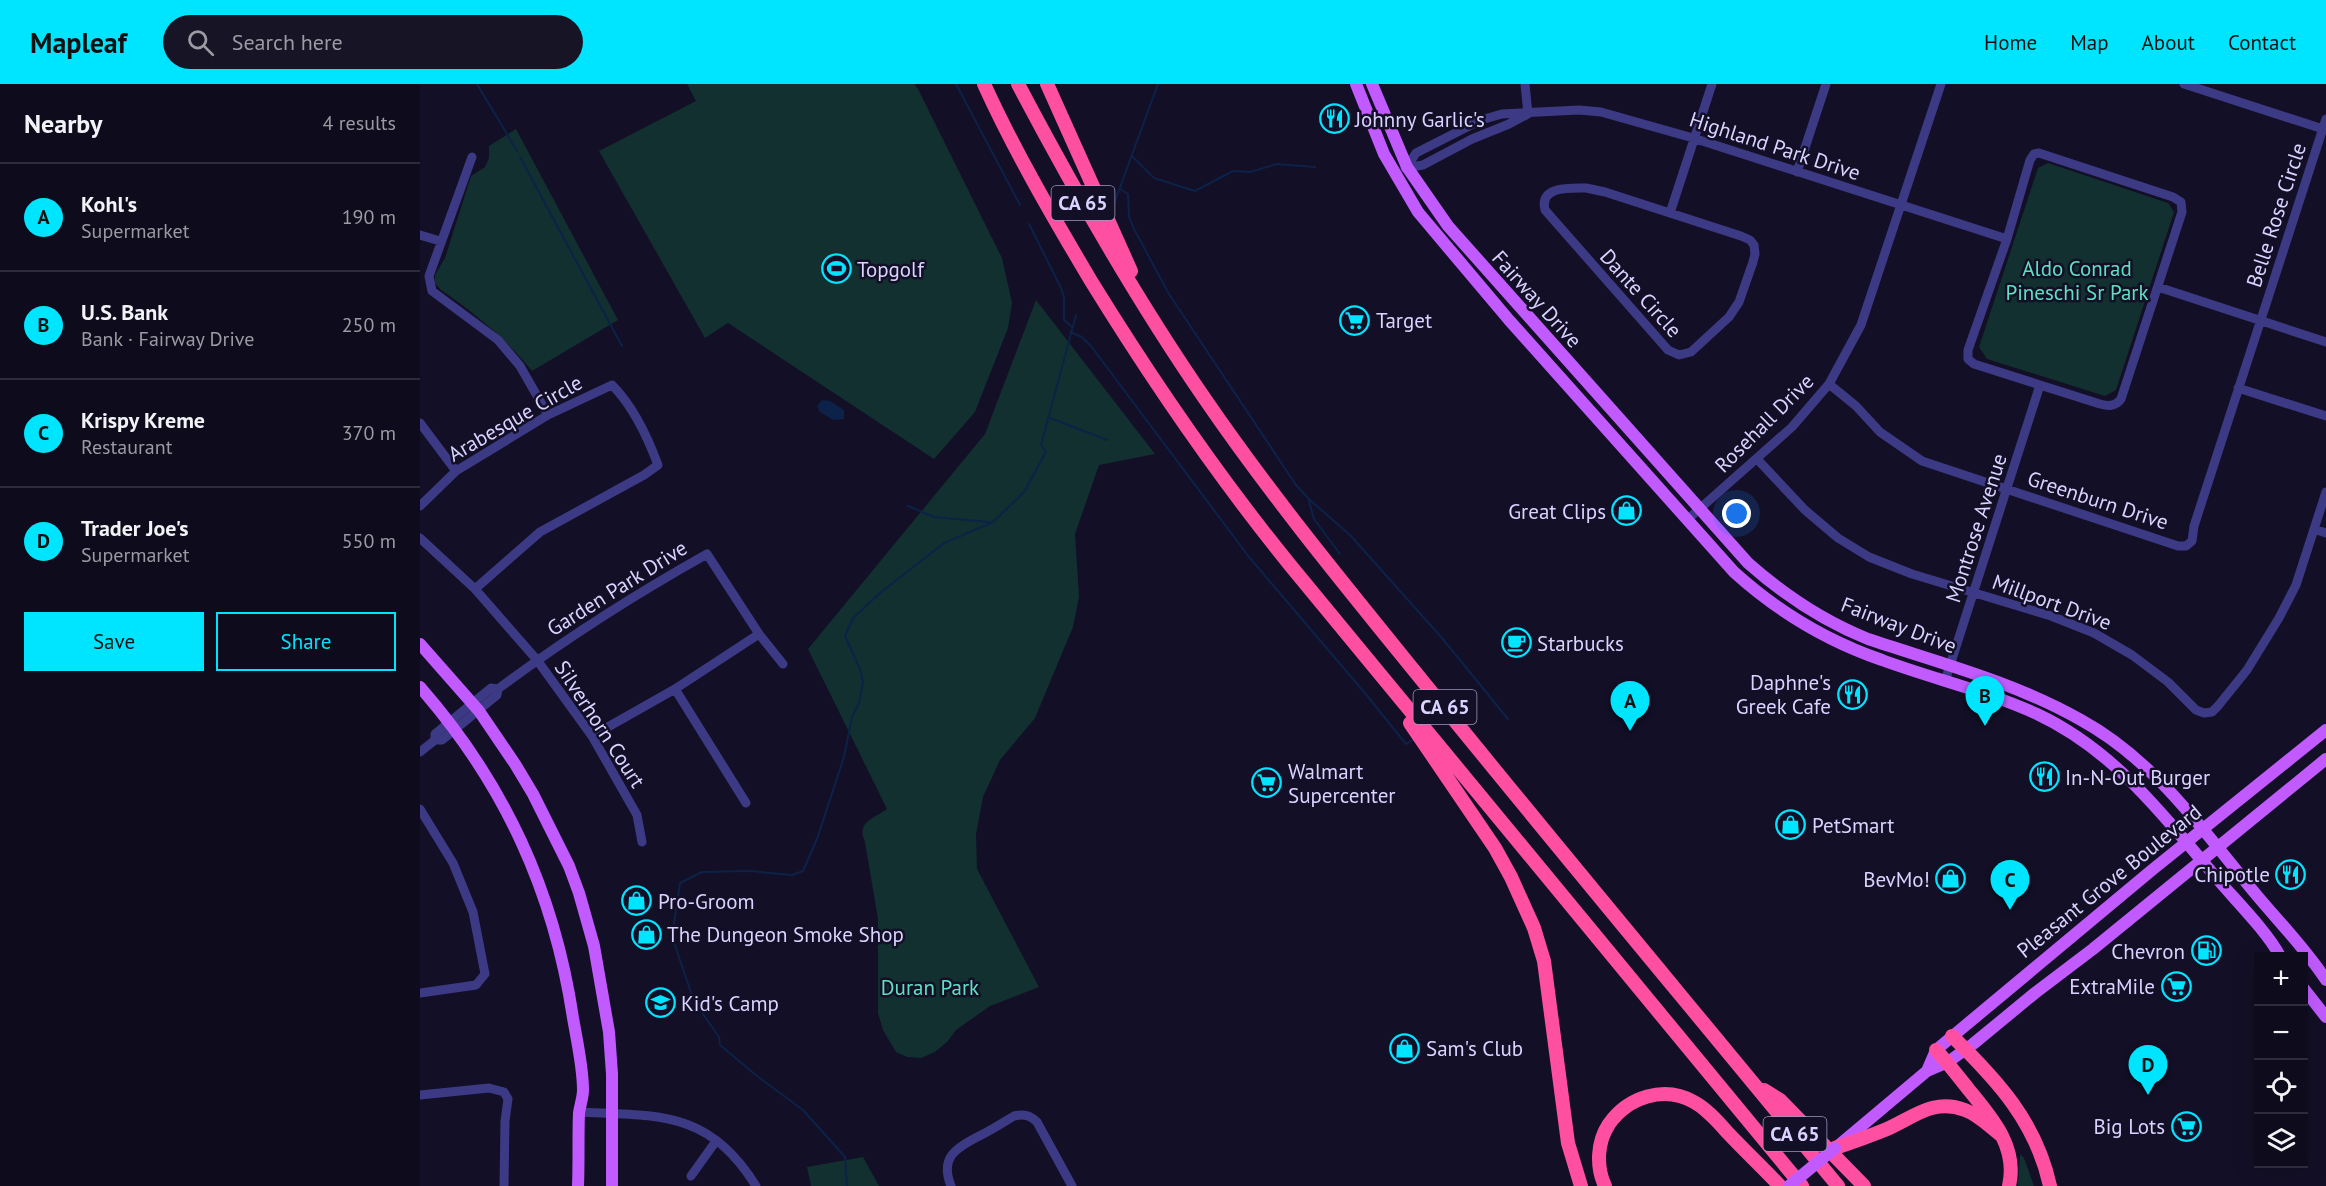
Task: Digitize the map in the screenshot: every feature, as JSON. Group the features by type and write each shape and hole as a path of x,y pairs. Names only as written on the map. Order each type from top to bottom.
{"highway":[{"name":"CA 65","path":"984,84 1045,202 1127,339 1222,477 1316,597 1802,1186"},
{"name":"CA 65","path":"1018,84 1072,186 1153,320 1203,397 1286,511 1580,874 1838,1186"},
{"path":"1047,84 1153,320"},
{"path":"1316,597 1455,788 1495,848 1525,904 1544,961 1568,1143 1581,1186"},
{"path":"1952,1036 1980,1063 2024,1119 2044,1160 2050,1186"},
{"path":"1936,1050 1998,1126 2010,1156 2009,1186"},
{"path":"1753,1082 1780,1100 1864,1186"},
{"path":"1605,1186 1598,1162 1606,1128 1628,1104 1649,1095 1660,1094 1683,1097 1704,1108 1780,1186"},
{"path":"1835,1148 1864,1132 1919,1111 1947,1106 1977,1115 2002,1136"}],"main road":[{"name":"Fairway Drive","path":"1356,84 1376,136 1418,212 1501,310 1734,572 1761,595 1792,616 1859,652 2026,710 2062,728 2096,751 2157,806 2276,952"},
{"name":"Fairway Drive","path":"1372,84 1407,168 1448,226 1754,568 1806,607 1868,639 2025,691 2098,730 2132,755 2160,780 2311,958 2326,980"},
{"path":"1501,310 1514,315 1567,373 1596,394"},
{"path":"420,644 533,794 569,866 579,893 594,946 604,1000 612,1074 612,1186"},
{"path":"420,687 452,726 501,800 527,852 547,903 569,989 583,1091 579,1112 578,1186"},
{"name":"Pleasant Grove Boulevard","path":"1928,1071 1936,1050 1952,1036 2326,730"},
{"name":"Pleasant Grove Boulevard","path":"1864,1132 1928,1071 1948,1062 1966,1049 2093,950 2326,759"},
{"path":"2308,994 2326,1017"},
{"path":"1789,1186 1835,1148"}],"street":[{"path":"1525,84 1528,114"},
{"path":"1670,213 1712,84"},
{"path":"1797,172 1826,84"},
{"path":"1901,205 1941,84"},
{"path":"2184,84 2323,129"},
{"name":"Highland Park Drive","path":"1395,173 1407,168 1416,153 1467,126 1502,114 1579,110 1601,112 1693,138 2007,239"},
{"name":"Belle Rose Circle","path":"2260,321 2326,119"},
{"path":"2034,154 2043,154 2173,196 2181,202 2182,212 2118,402 2108,406 1974,364 1968,358 1968,350 2007,239 2030,160 2034,154"},
{"path":"472,157 429,276 432,291 498,340 520,366 548,415"},
{"name":"Dante Circle","path":"1586,188 1670,213 1745,237 1752,242 1755,251 1743,293 1734,310 1704,342 1682,356 1668,350 1546,212 1543,203 1547,195 1552,192 1586,188"},
{"name":"Rosehall Drive","path":"1687,520 1792,427 1829,384 1861,325 1901,205"},
{"path":"420,235 440,241"},
{"path":"2158,287 2326,342"},
{"name":"Greenburn Drive","path":"1829,384 1856,406 1880,432 1909,454 1936,467 2178,546 2186,546 2192,541 2194,526 2260,321"},
{"name":"Arabesque Circle","path":"420,506 456,471 548,415 612,385 623,396 652,449 658,465 540,532 475,589"},
{"name":"Montrose Avenue","path":"1945,681 2040,385"},
{"path":"2238,388 2326,416"},
{"path":"420,423 456,471"},
{"name":"Millport Drive","path":"1757,459 1805,510 1838,538 1869,557 1889,566 2051,616 2094,633 2132,655 2168,682 2196,710 2204,713 2212,712 2218,706 2247,669 2279,618 2296,585 2326,492"},
{"path":"2314,529 2326,533"},
{"name":"Silverhorn Court","path":"420,538 475,589 537,660 592,736 637,814 642,842"},
{"name":"Garden Park Drive","path":"420,752 435,740 435,734 452,726 497,696 498,689 537,660 626,600 706,554 759,634"},
{"path":"592,736 675,689 759,634 783,664"},
{"path":"675,689 746,803"},
{"path":"420,809 453,863 473,912 485,974 476,985 420,993"},
{"path":"420,1095 489,1088 504,1092 508,1099 505,1121 504,1186"},
{"path":"579,1112 652,1114 690,1124 716,1141 745,1168 756,1186"},
{"path":"951,1186 947,1173 953,1152 1014,1116 1023,1114 1032,1117 1037,1122 1072,1186"},
{"path":"691,1176 716,1141"}],"green space":[{"name":"Topgolf","path":"687,84 914,84 918,89 1002,258 1012,303 1008,328 975,412 934,459 728,323 705,338 599,151 696,101"},
{"path":"516,129 618,320 532,371 490,327 435,283 435,275 445,258 471,176 485,167 489,158 489,146"},
{"name":"Aldo Conrad Pineschi Sr Park","path":"2048,163 2168,203 2174,212 2116,390 2105,396 1987,359 1979,347 2038,168"},
{"name":"Duran Park","path":"1036,300 1155,454 1099,465 1075,534 1079,597 1073,627 1035,718 1000,760 983,797 976,834 977,869 1039,987 990,1006 956,1030 935,1052 921,1058 907,1057 896,1052 883,1030 878,1013 878,919 863,835 864,825 887,809 808,649 985,434"},
{"path":"2020,1154 2024,1158 2034,1186 2018,1186"},
{"path":"863,1157 879,1186 811,1186 807,1167"}],"water":[{"path":"822,400 830,401 844,410 844,419 833,420 820,412 817,406"}],"waterway":[{"path":"477,84 517,151"},
{"path":"956,84 1020,205"},
{"path":"1115,201 1158,84"},
{"path":"1132,156 1154,178 1195,191 1233,171 1250,172 1277,164 1315,167"},
{"path":"520,157 622,346"},
{"path":"1120,189 1128,194 1129,217 1169,294 1296,485 1350,535 1442,638 1508,719"},
{"path":"1029,224 1061,288 1064,297 1064,320 1072,327"},
{"path":"847,1186 845,1157 803,1110 720,1045 719,1037 694,1001 672,937 680,883 702,872 750,871 792,875 803,871 817,839 844,757 852,717 859,703 863,682 860,669 845,636 853,618 880,593 944,543 993,522 1024,492 1046,452 1041,445 1076,315"},
{"path":"1070,332 1082,337 1091,346 1249,557 1406,744 1413,740"},
{"path":"1048,417 1107,440"},
{"path":"1309,501 1314,519 1340,554"},
{"path":"908,506 934,517 989,522"}],"place":[{"name":"Johnny Garlic's","path":"1334,119"},
{"name":"Topgolf","path":"836,269"},
{"name":"Target","path":"1355,320"},
{"name":"Great Clips","path":"1627,511"},
{"name":"Starbucks","path":"1516,643"},
{"name":"Daphne's Greek Cafe","path":"1852,694"},
{"name":"U.S. Bank","path":"1985,726"},
{"name":"Kohl's","path":"1630,731"},
{"name":"In-N-Out Burger","path":"2044,777"},
{"name":"Walmart Supercenter","path":"1267,783"},
{"name":"PetSmart","path":"1791,825"},
{"name":"Chipotle","path":"2291,874"},
{"name":"BevMo!","path":"1951,879"},
{"name":"Pro-Groom","path":"637,901"},
{"name":"Krispy Kreme","path":"2010,910"},
{"name":"The Dungeon Smoke Shop","path":"646,934"},
{"name":"Chevron","path":"2206,951"},
{"name":"ExtraMile","path":"2176,986"},
{"name":"Kid's Camp","path":"660,1003"},
{"name":"Sam's Club","path":"1405,1048"},
{"name":"Trader Joe's","path":"2148,1095"},
{"name":"Big Lots","path":"2186,1126"}]}
